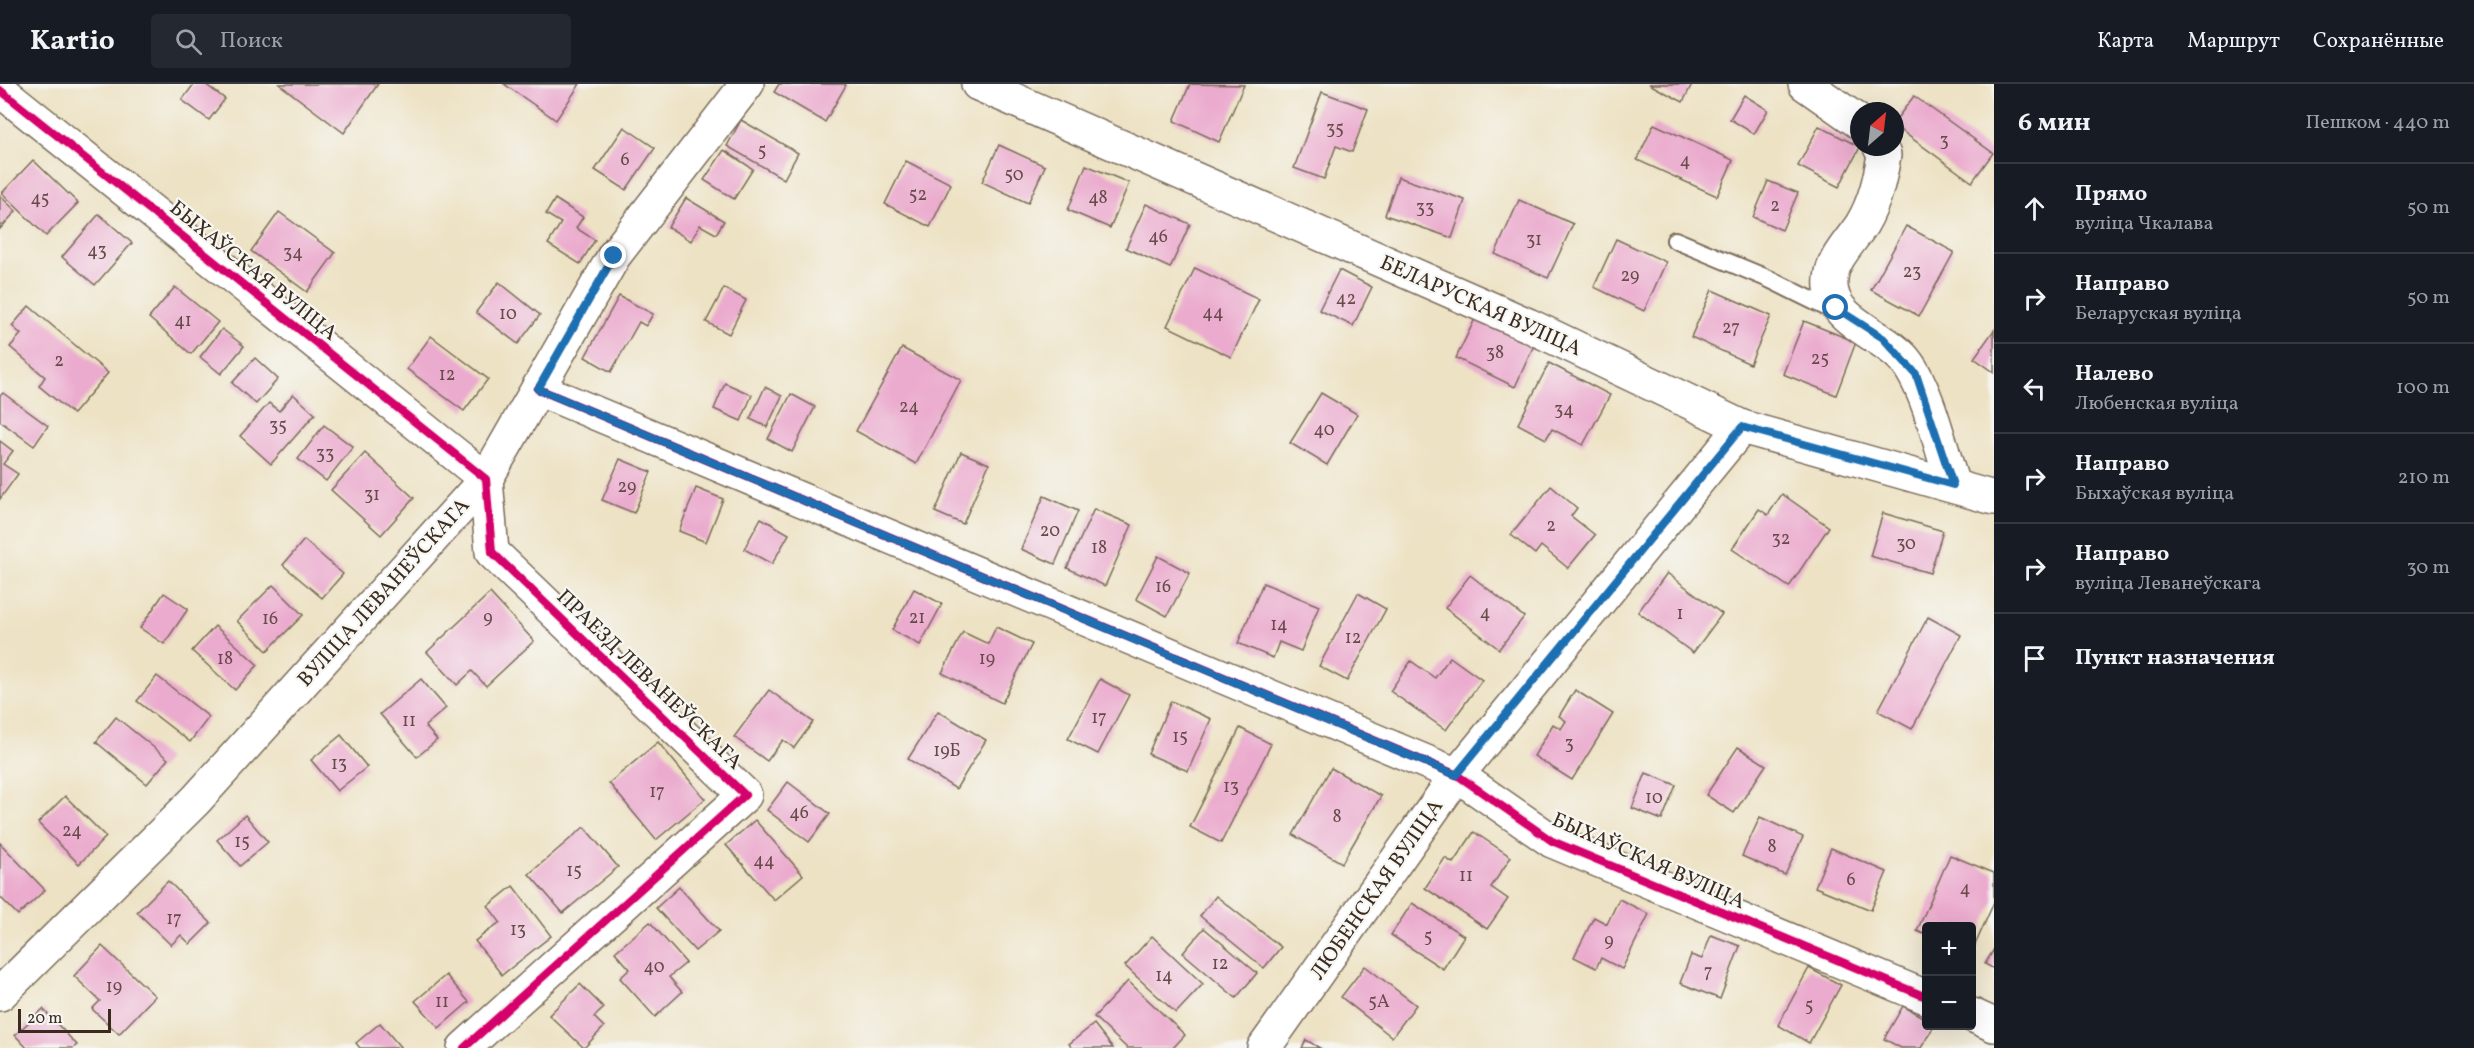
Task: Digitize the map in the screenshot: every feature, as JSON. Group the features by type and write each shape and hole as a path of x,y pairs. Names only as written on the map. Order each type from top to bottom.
{"street":[{"name":"ВУЛІЦА ЛЕВАНЕЎСКАГА","path":"0,994 195,800 486,479 614,256 747,84"},
{"name":"БЕЛАРУСКАЯ ВУЛІЦА","path":"978,84 1528,325 1742,427 1994,498"},
{"path":"1805,84 1850,116"},
{"name":"БЫХАЎСКАЯ ВУЛІЦА","path":"0,90 486,479"},
{"path":"1884,156 1877,190 1863,223 1839,257 1831,276 1830,289 1836,308 1883,338 1916,374 1953,485"},
{"name":"БЫХАЎСКАЯ ВУЛІЦА","path":"538,389 1456,775 1552,841 1922,995"},
{"name":"ЛЮБЕНСКАЯ ВУЛІЦА","path":"1264,1048 1456,775 1742,427"},
{"name":"ПРАЕЗД ЛЕВАНЕЎСКАГА","path":"464,1048 745,795 492,552 486,479"},
{"path":"1976,1017 1994,1025"}],"lane":[{"path":"1675,240 1769,279 1850,319"}],"building":[{"path":"194,84 205,84 225,99 209,120 182,100"},
{"path":"279,84 378,84 344,133"},
{"path":"504,84 580,84 556,120"},
{"path":"779,84 846,85 825,122 774,92"},
{"path":"1190,84 1244,85 1219,142 1174,121"},
{"path":"1649,84 1692,84 1683,102"},
{"path":"1322,92 1368,109 1352,152 1336,146 1324,179 1294,168"},
{"path":"1744,95 1768,110 1754,134 1730,119"},
{"path":"1914,96 1993,153 1972,182 1904,133 1904,109"},
{"path":"741,120 798,153 784,179 727,146"},
{"path":"1654,124 1733,160 1717,196 1637,160"},
{"path":"1819,126 1850,142 1850,156 1855,156 1839,187 1798,166"},
{"path":"624,127 655,148 626,190 595,170"},
{"path":"999,145 1045,166 1028,203 982,182"},
{"path":"724,150 753,169 734,199 704,180"},
{"path":"33,160 78,203 46,236 2,193"},
{"path":"906,161 951,184 930,227 885,204"},
{"path":"1086,165 1129,183 1110,228 1068,210"},
{"path":"1398,177 1465,200 1452,238 1385,215"},
{"path":"1768,181 1798,193 1782,230 1753,217"},
{"path":"0,196 16,211 0,229"},
{"path":"686,198 724,221 716,234 700,225 691,241 668,227"},
{"path":"555,199 583,217 576,228 595,240 580,264 548,244 561,223 546,214"},
{"path":"1519,200 1573,224 1548,278 1495,254"},
{"path":"1146,204 1190,224 1170,268 1126,248"},
{"path":"279,212 335,253 307,292 251,251"},
{"path":"99,214 132,243 95,285 62,257"},
{"path":"1906,226 1954,252 1919,316 1871,290"},
{"path":"1616,239 1666,262 1644,311 1594,287"},
{"path":"1195,268 1259,299 1231,357 1167,326"},
{"path":"1339,270 1372,287 1353,326 1319,310"},
{"path":"499,282 540,315 518,344 476,312"},
{"path":"175,287 218,322 191,354 149,318"},
{"path":"724,288 746,300 729,334 706,322"},
{"path":"1712,290 1771,316 1750,364 1691,337"},
{"path":"619,296 653,314 646,326 639,322 611,372 585,357"},
{"path":"29,306 108,373 73,414 39,386 45,377 10,347 21,334 12,326"},
{"path":"1476,317 1534,345 1515,387 1456,358"},
{"path":"1804,321 1856,342 1836,395 1783,374"},
{"path":"222,329 244,346 221,374 200,357"},
{"path":"1994,330 1994,372 1974,358"},
{"path":"431,336 488,379 464,411 407,369"},
{"path":"902,348 961,380 916,464 856,431"},
{"path":"255,358 278,379 256,404 232,383"},
{"path":"1549,363 1610,395 1583,445 1552,429 1546,439 1518,424"},
{"path":"725,383 752,395 741,421 714,409"},
{"path":"765,387 782,396 767,427 750,419"},
{"path":"3,393 48,426 34,446 0,421 0,396"},
{"path":"1321,393 1357,414 1327,465 1290,443"},
{"path":"293,394 315,414 271,464 240,436 269,403 279,411"},
{"path":"791,394 815,407 792,452 768,439"},
{"path":"324,425 353,447 326,481 298,459"},
{"path":"0,441 13,451 3,464 18,474 0,499"},
{"path":"961,452 989,464 963,524 935,512"},
{"path":"365,453 414,498 381,535 331,490"},
{"path":"620,459 651,472 634,513 602,500"},
{"path":"1551,486 1577,508 1571,516 1595,535 1568,568 1541,546 1535,554 1511,535"},
{"path":"696,488 723,499 706,542 679,531"},
{"path":"1782,494 1829,527 1789,587 1732,549 1759,509 1768,515"},
{"path":"1044,496 1078,511 1055,564 1021,549"},
{"path":"1094,509 1132,525 1105,586 1067,568"},
{"path":"1883,513 1943,531 1930,573 1870,556"},
{"path":"761,518 789,534 772,564 744,549"},
{"path":"304,540 343,574 322,598 283,565"},
{"path":"1158,556 1190,573 1167,616 1136,599"},
{"path":"1667,573 1722,614 1693,653 1638,612"},
{"path":"1470,575 1524,617 1499,649 1445,608"},
{"path":"1263,583 1319,606 1301,651 1279,642 1273,658 1238,643"},
{"path":"273,585 303,615 267,651 237,621"},
{"path":"914,589 942,604 920,645 892,630"},
{"path":"164,593 188,609 164,644 140,628"},
{"path":"490,593 534,641 486,686 472,671 457,685 427,652"},
{"path":"1358,593 1386,609 1347,681 1319,666"},
{"path":"1928,617 1961,635 1912,729 1878,711"},
{"path":"215,626 258,665 235,690 192,651"},
{"path":"996,627 1032,644 1002,703 942,673 963,632 988,644"},
{"path":"1450,657 1482,680 1446,730 1390,691 1411,661 1435,678"},
{"path":"157,676 209,717 190,742 137,701"},
{"path":"421,679 446,708 425,726 437,740 417,757 380,714"},
{"path":"1100,679 1129,695 1098,754 1068,739"},
{"path":"769,690 813,722 794,748 783,740 767,761 734,737"},
{"path":"1575,690 1613,714 1572,780 1534,756 1553,724 1561,729 1566,721 1559,716"},
{"path":"1171,701 1211,719 1188,771 1148,754"},
{"path":"938,711 986,740 956,789 908,759"},
{"path":"116,717 168,759 147,784 96,742"},
{"path":"1240,728 1271,744 1221,843 1190,827"},
{"path":"341,735 367,767 337,791 311,760"},
{"path":"658,742 705,799 656,840 609,783"},
{"path":"1738,747 1766,765 1734,813 1706,795"},
{"path":"1331,768 1381,796 1342,863 1293,835"},
{"path":"1646,773 1676,785 1662,820 1632,808"},
{"path":"788,782 830,814 809,842 767,810"},
{"path":"65,796 106,837 79,864 38,823"},
{"path":"245,815 268,842 240,866 217,840"},
{"path":"1760,817 1803,837 1785,875 1742,856"},
{"path":"755,820 803,875 774,900 726,845"},
{"path":"584,827 618,867 563,913 529,874"},
{"path":"1474,832 1511,857 1491,887 1508,899 1487,929 1425,888 1445,858 1453,863"},
{"path":"0,843 45,890 18,915 0,897"},
{"path":"1831,848 1887,872 1871,910 1815,887"},
{"path":"1950,855 1994,873 1994,902 1976,943 1976,922 1922,922 1922,933 1917,931"},
{"path":"168,881 211,923 190,944 181,935 171,945 137,912"},
{"path":"513,886 551,936 502,975 475,941 500,922 488,906"},
{"path":"679,887 719,931 695,951 656,908"},
{"path":"1216,896 1281,947 1264,968 1200,916"},
{"path":"1619,899 1649,914 1622,969 1601,958 1596,968 1574,957 1594,917 1607,924"},
{"path":"1412,903 1464,936 1443,969 1391,935"},
{"path":"650,922 686,963 669,977 682,992 655,1017 620,978 630,969 615,952"},
{"path":"1204,928 1257,973 1236,998 1183,953"},
{"path":"1711,935 1740,946 1720,999 1680,983 1691,955 1702,959"},
{"path":"1152,936 1203,984 1176,1013 1125,966"},
{"path":"102,946 155,996 119,1034 92,1009 100,1001 74,976"},
{"path":"1994,949 1994,969 1985,964"},
{"path":"1365,966 1416,1005 1392,1037 1341,997"},
{"path":"1809,968 1841,985 1809,1043 1778,1025"},
{"path":"446,975 469,1002 439,1028 415,1001"},
{"path":"1128,981 1185,1035 1173,1048 1127,1048 1094,1017"},
{"path":"580,984 604,1008 594,1017 604,1027 584,1048 549,1015"},
{"path":"1903,1006 1922,1017 1922,1030 1932,1030 1921,1048 1901,1048 1884,1039"},
{"path":"43,1009 77,1045 73,1048 27,1048 15,1035"},
{"path":"380,1023 401,1048 360,1048 356,1043"},
{"path":"1094,1024 1113,1048 1072,1048 1069,1044"},
{"path":"1306,1040 1320,1048 1302,1048"}],"cycle path":[{"path":"0,90 486,479 492,552 745,795 464,1048"},
{"path":"538,389 1457,775 1552,841 1922,995"}],"route":[{"path":"614,256 538,389 1456,775 1742,427 1953,485 1916,374 1904,358 1883,338 1836,308"}]}
